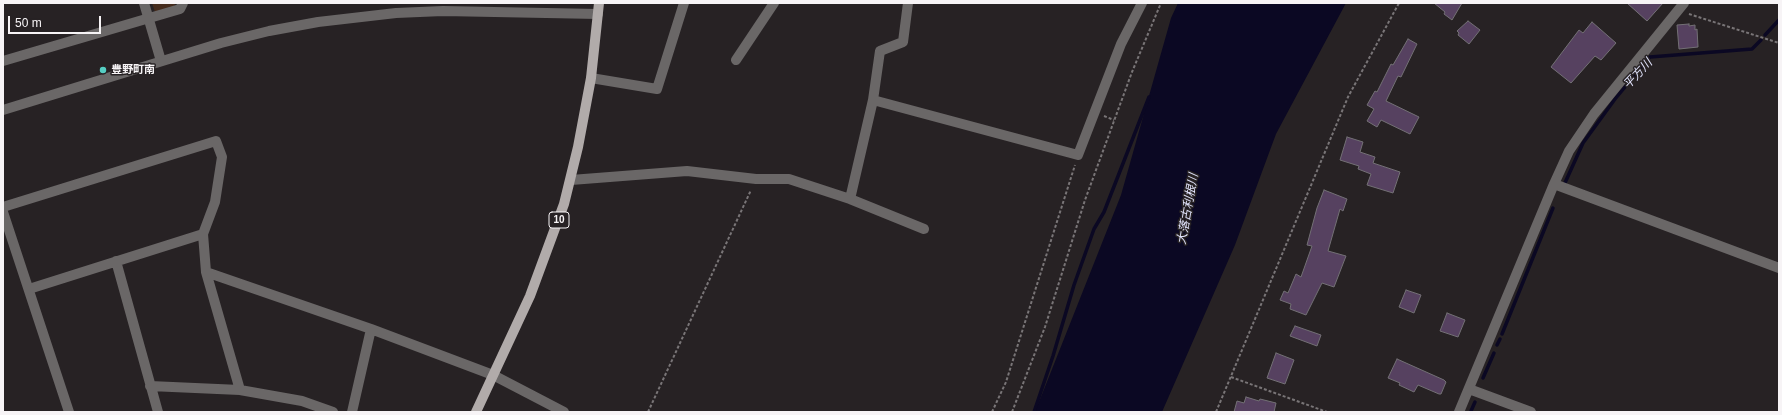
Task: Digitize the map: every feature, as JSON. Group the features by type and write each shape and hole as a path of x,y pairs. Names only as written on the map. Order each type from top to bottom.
{"main road":[{"name":"10","path":"476,412 533,289 557,228 571,180 591,78 599,3"}],"street":[{"path":"144,3 161,60"},
{"path":"3,61 180,9 183,3"},
{"path":"591,78 657,89 684,3"},
{"path":"736,60 774,3"},
{"path":"850,199 873,100 880,51 903,42 908,3"},
{"path":"873,100 1078,155 1121,44 1142,3"},
{"path":"1459,412 1569,151 1594,114 1626,72 1681,7"},
{"path":"3,110 161,60 269,31 357,17 444,11 598,14"},
{"path":"3,207 216,141 222,157 215,202 203,234 206,272 240,390"},
{"path":"571,180 687,171 756,179 789,179 850,199 924,229"},
{"path":"1554,184 1779,268"},
{"path":"3,212 68,412"},
{"path":"29,289 203,234"},
{"path":"116,261 158,412"},
{"path":"206,272 371,329 493,375 564,412"},
{"path":"352,412 371,329"},
{"path":"150,386 240,390 302,401 333,412"},
{"path":"1469,389 1531,412"}],"path":[{"path":"1012,412 1045,327 1085,200 1132,72 1161,3"},
{"path":"1216,412 1348,97 1399,3"},
{"path":"1681,7 1779,43"},
{"path":"992,412 1006,382 1078,155"},
{"path":"648,412 756,179"},
{"path":"1231,377 1328,412"}],"shaded area":[{"path":"152,3 176,3 173,7 155,12"}],"water":[{"name":"大落古利根川","path":"1178,3 1346,3 1276,134 1235,245 1162,412 1035,412 1121,195 1171,18"}],"building":[{"path":"1434,3 1462,3 1452,20"},
{"path":"1627,3 1663,3 1647,21"},
{"path":"1468,21 1480,30 1469,44 1458,35 1459,33 1457,31"},
{"path":"1592,22 1616,43 1601,60 1595,56 1571,83 1551,67 1579,30 1583,33"},
{"path":"1689,24 1689,26 1695,25 1695,30 1697,29 1698,47 1679,49 1677,25"},
{"path":"1408,39 1417,44 1401,77 1398,76 1386,101 1419,117 1410,134 1381,120 1377,127 1367,121 1374,109 1367,105 1375,91 1377,92 1391,64 1393,65"},
{"path":"1347,137 1363,142 1360,152 1375,157 1373,163 1400,172 1393,193 1367,185 1371,174 1358,169 1359,166 1340,160"},
{"path":"1324,190 1347,199 1343,211 1340,209 1328,251 1346,256 1334,287 1322,283 1306,315 1290,309 1291,304 1280,300 1284,291 1288,293 1296,274 1301,277 1312,246 1307,245 1317,208"},
{"path":"1406,290 1421,295 1414,313 1399,307"},
{"path":"1447,313 1465,320 1458,337 1440,331"},
{"path":"1295,326 1321,335 1317,346 1290,336"},
{"path":"1276,353 1294,360 1285,384 1267,378"},
{"path":"1397,359 1444,380 1446,382 1441,394 1418,385 1414,392 1399,385 1400,383 1388,378"},
{"path":"1246,397 1259,401 1260,399 1276,403 1274,412 1234,412 1237,401 1244,403"}],"waterway":[{"path":"1765,35 1779,20"},
{"name":"平方川","path":"1564,185 1583,143 1615,99 1650,57 1752,49 1761,40"},
{"path":"1034,412 1053,356 1074,285 1094,229 1104,212 1149,97"},
{"name":"平方川","path":"1502,334 1553,208"},
{"name":"平方川","path":"1497,345 1500,339"},
{"name":"平方川","path":"1483,378 1494,353"},
{"name":"平方川","path":"1471,411 1475,402"}],"place":[{"name":"豊野町南","path":"103,70"}]}
